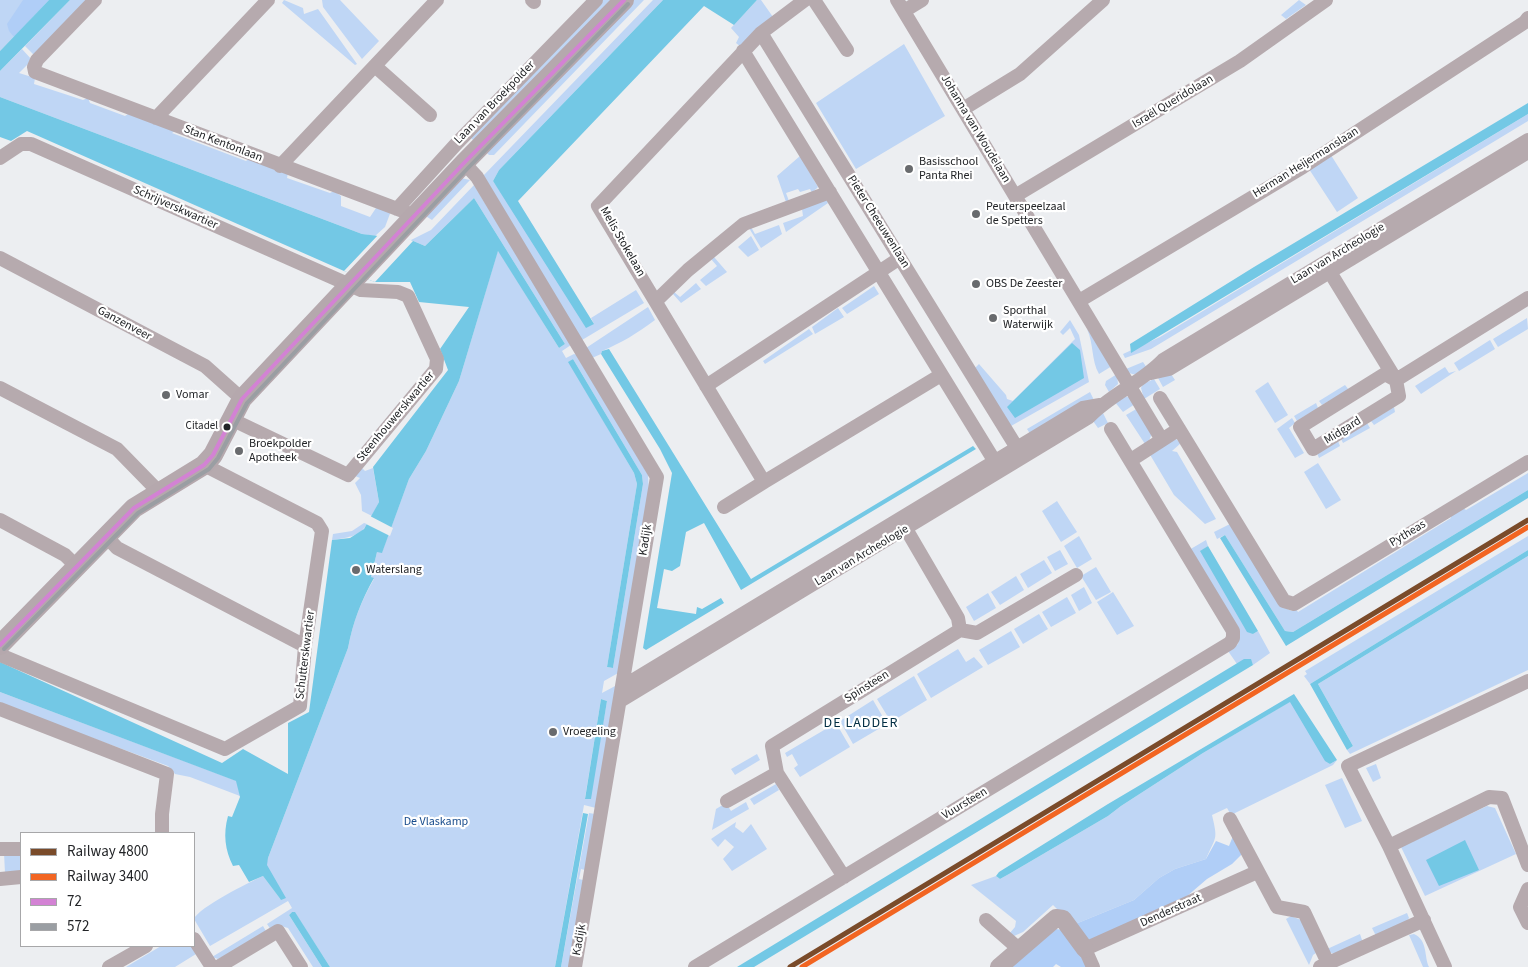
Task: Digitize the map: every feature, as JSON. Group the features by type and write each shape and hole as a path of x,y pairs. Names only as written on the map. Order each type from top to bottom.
{"main road":[{"name":"Laan van Broekpolder","path":"0,645 134,508 204,465 213,455 233,420 242,399 398,235 407,212 464,163 624,0"}],"street":[{"name":"Stan Kentonlaan","path":"95,0 37,60 34,67 35,72 280,166 407,212"},
{"path":"156,118 268,0"},
{"path":"280,166 376,67 437,0"},
{"name":"Laan van Broekpolder","path":"407,212 458,142 596,0"},
{"path":"760,33 805,0"},
{"path":"814,0 847,50"},
{"path":"901,6 922,0"},
{"path":"963,109 1020,74 1103,0"},
{"name":"Israël Queridolaan","path":"1015,196 1240,61 1326,0"},
{"name":"Johanna van Woudelaan","path":"901,6 1162,440"},
{"name":"Herman Heijermanslaan","path":"1079,301 1303,167 1525,22 1528,18"},
{"name":"Melis Stokelaan","path":"760,33 598,206 764,482"},
{"name":"Pieter Cheeuwenlaan","path":"760,33 1020,453"},
{"name":"Pieter Cheeuwenlaan","path":"743,51 997,467"},
{"path":"376,67 430,115"},
{"name":"Laan van Archeologie","path":"621,694 1020,453 1089,417 1100,405 1151,372 1169,369 1528,140"},
{"name":"Schrijverskwartier","path":"0,158 21,144 31,144 355,281"},
{"name":"Laan van Archeologie","path":"1327,268 1528,152"},
{"name":"Kadijk","path":"464,163 476,177 657,477 575,967"},
{"path":"656,301 688,270 744,224 830,192"},
{"name":"Ganzenveer","path":"0,258 205,366 242,399"},
{"path":"706,386 900,258"},
{"path":"1327,268 1396,380 1528,298"},
{"name":"Steenhouwerskwartier","path":"233,420 348,475 436,369 438,364 408,296 398,292 366,291 355,281"},
{"name":"Midgard","path":"1385,374 1396,380 1399,396 1313,449 1300,427 1385,374"},
{"path":"724,507 941,375"},
{"path":"0,388 118,449 160,492"},
{"path":"1112,428 1131,460 1179,429 1160,398"},
{"name":"Pytheas","path":"1179,429 1260,565 1288,604 1294,604 1528,462"},
{"name":"Vuursteen","path":"695,967 1230,643 1233,638 1233,631 1131,460"},
{"name":"Schutterskwartier","path":"0,654 225,749 300,706 305,646 322,531 317,523 204,465"},
{"path":"0,520 65,555 77,567"},
{"path":"903,524 958,618 960,630"},
{"path":"106,536 116,548 305,646"},
{"name":"Spinsteen","path":"844,877 777,773 772,746 960,630 977,633 1076,575"},
{"path":"1445,967 1389,846 1348,766 1528,681"},
{"path":"0,710 167,774 162,814 162,832"},
{"path":"727,801 777,773"},
{"path":"1389,846 1488,797 1502,798 1528,865"},
{"path":"1230,819 1277,907 1304,912 1324,965 1424,920"},
{"path":"0,849 20,849"},
{"name":"Denderstraat","path":"1085,949 1257,872"},
{"path":"0,879 20,876"},
{"path":"1528,889 1520,907 1528,923"},
{"path":"999,967 1056,918 1063,919 1085,949 1093,967"},
{"path":"986,920 1020,950"},
{"path":"218,967 278,931 301,967"},
{"path":"195,941 209,962"},
{"path":"109,967 144,947"}],"green space":[{"path":"0,0 49,0 0,51"},
{"path":"70,0 89,0 35,56 25,46"},
{"path":"284,0 303,8 304,14 318,9 357,64 355,65 282,3"},
{"path":"322,0 340,0 379,41 362,59 323,7"},
{"path":"601,0 614,0 476,143 469,136"},
{"path":"631,0 644,0 494,155 489,155 485,151"},
{"path":"653,0 663,0 499,170 493,181 594,324 591,318 636,290 644,303 582,340 483,176"},
{"path":"757,0 761,0 773,17 741,47 736,43 739,37 731,28"},
{"path":"1299,0 1306,5 1286,19 1281,15"},
{"path":"904,44 945,116 856,169 816,103"},
{"path":"22,49 32,60 19,73 35,78 34,84 83,100 88,98 90,103 175,131 172,133 246,161 249,159 288,173 287,178 330,193 334,191 341,196 341,206 370,217 376,208 391,211 385,227 375,236 362,234 0,97 0,71"},
{"path":"1528,114 1528,121 1151,349 1125,358 1123,354 1160,337"},
{"path":"1329,152 1358,198 1337,212 1307,166"},
{"path":"800,156 818,187 812,193 810,189 800,192 798,189 786,193 789,201 786,202 777,176"},
{"path":"461,178 470,180 432,220 424,215"},
{"name":"De Vlaskamp","path":"474,185 571,345 562,351 566,358 574,354 578,355 648,475 649,492 620,672 604,681 602,693 617,685 596,808 584,805 555,967 330,967 295,913 292,912 289,915 322,967 313,967 288,928 281,926 271,930 267,924 292,908 288,901 210,946 195,921 195,918 205,908 263,876 281,900 266,865 268,858 348,648 358,612 374,579 371,577 377,552 382,552 409,479 426,451 459,381 498,250 559,348 565,344 474,198 425,246 411,240 431,230","holes":["573,359 642,475 643,484 613,668 607,667 637,484 634,473 569,362","601,699 607,701 590,799 585,798"]},
{"path":"826,199 828,203 786,232 783,223 803,216 802,209"},
{"path":"779,225 782,234 761,248 749,228 751,227 755,234"},
{"path":"751,236 759,250 748,257 738,247"},
{"path":"714,257 727,272 706,286 700,280 717,266 711,259"},
{"path":"696,283 701,289 681,303 673,294 674,292 680,297"},
{"path":"874,286 879,294 847,314 842,308"},
{"path":"648,307 655,320 592,358 586,348"},
{"path":"838,308 844,317 815,334 812,327"},
{"path":"1527,318 1528,329 1498,347 1493,339"},
{"path":"1070,320 1079,335 1089,382 1011,426 975,368 979,364 1006,395 1007,399 1013,401 1075,339 1070,328 1063,335 1060,332"},
{"path":"809,329 813,334 765,364 763,361"},
{"path":"1087,329 1112,366 1099,374 1096,369"},
{"path":"1490,340 1495,349 1459,371 1454,363"},
{"path":"1143,362 1147,368 1139,373 1131,374 1126,369"},
{"path":"1445,367 1449,373 1456,371 1421,394 1415,386"},
{"path":"1117,374 1118,384 1109,392 1105,385 1106,381"},
{"path":"1171,374 1175,380 1163,387 1158,378"},
{"path":"1154,379 1160,389 1144,399 1141,388 1143,384"},
{"path":"1268,382 1288,415 1275,423 1255,391"},
{"path":"1345,385 1349,390 1322,405 1319,401"},
{"path":"1090,392 1095,402 1031,435 1027,429"},
{"path":"1125,396 1131,398 1135,404 1123,412 1114,401"},
{"path":"1316,403 1318,408 1297,421 1294,416"},
{"path":"1394,407 1395,412 1374,425 1371,421"},
{"path":"1138,408 1152,433 1149,441 1145,444 1126,415"},
{"path":"1103,413 1108,423 1098,428 1093,421"},
{"path":"1292,418 1295,423 1289,428 1304,453 1295,458 1277,429"},
{"path":"1367,423 1370,428 1343,443 1341,439"},
{"path":"1176,439 1181,443 1172,451 1177,452 1216,519 1205,524 1174,495 1149,453"},
{"path":"1338,441 1340,446 1319,458 1317,453"},
{"path":"1318,463 1341,500 1326,509 1304,472"},
{"path":"361,467 365,471 373,468 379,502 372,516 362,511 361,495 355,483 360,478 355,476"},
{"path":"1528,473 1528,490 1293,632 1285,631 1225,535 1217,539 1214,532 1230,524 1280,606 1292,611 1296,609 1298,612 1451,518 1450,515 1462,507 1466,510"},
{"path":"1057,501 1077,532 1061,542 1042,511"},
{"path":"364,523 367,524 360,532 332,540 333,534 352,531"},
{"path":"1079,536 1092,559 1077,568 1064,546"},
{"path":"1528,536 1528,550 1310,684 1304,676 1307,674 1305,671"},
{"path":"1206,540 1208,546 1201,551 1253,634 1258,631 1270,653 1253,665 1250,659 1237,664 1228,651 1238,644 1239,638 1189,550"},
{"path":"1060,550 1068,564 1055,571 1047,557"},
{"path":"1528,556 1528,670 1350,754 1347,750 1353,746 1318,684"},
{"path":"1044,560 1052,573 1028,588 1020,574"},
{"path":"1096,567 1111,592 1096,600 1081,576"},
{"path":"1016,576 1024,590 1000,605 991,592"},
{"path":"1084,587 1092,603 1079,611 1071,595"},
{"path":"1113,592 1134,626 1117,635 1097,602"},
{"path":"988,593 996,608 974,621 966,607"},
{"path":"1067,597 1076,613 1051,627 1042,612"},
{"path":"1039,614 1048,629 1023,644 1014,629"},
{"path":"1011,631 1020,647 988,665 979,650"},
{"path":"958,649 966,662 974,657 983,667 931,698 917,674"},
{"path":"914,676 927,700 891,722 877,699"},
{"path":"0,692 237,781 240,796 190,777 175,774 168,766 0,704"},
{"path":"873,700 887,724 853,744 840,721"},
{"path":"1291,701 1330,764 1337,760 1333,765 1231,815 1227,808 1212,815 1215,838 1206,859 1175,869 1159,878 1134,900 1073,925 1053,905 1023,932 1014,936 1009,934 1015,927 1016,921 971,885 996,876 1000,879 1009,874 1108,816 1203,753"},
{"path":"836,723 850,747 800,777 794,768 798,765 792,754 787,757 785,753"},
{"path":"757,754 760,760 735,775 731,769"},
{"path":"1376,764 1381,778 1373,782 1366,768"},
{"path":"1342,778 1362,821 1345,828 1325,785"},
{"path":"776,784 779,790 754,805 750,799"},
{"path":"746,802 749,809 712,830 716,809 726,803 731,811"},
{"path":"1487,806 1495,808 1516,854 1425,896 1401,847"},
{"path":"589,813 595,814 585,870 581,869 579,879 583,880 569,967 561,967"},
{"path":"736,822 735,827 743,833 751,824 767,849 732,871 723,859 734,847 725,839 718,847 711,839"},
{"path":"20,852 20,871 5,873 4,853"},
{"path":"1407,913 1409,918 1404,925 1376,936 1372,928"},
{"path":"1291,916 1301,920 1316,953 1313,955 1309,965 1286,919"},
{"path":"263,926 267,933 218,959 212,957"},
{"path":"1360,934 1363,943 1336,955 1325,950"},
{"path":"1414,934 1424,944 1429,967 1423,967 1409,935"},
{"path":"159,947 192,947 196,954 175,967 126,967"}],"shaded area":[{"path":"23,0 49,0 14,37 9,31 7,24"},
{"path":"49,0 70,0 0,71 0,51"},
{"path":"663,0 757,0 734,25 704,6 518,201 594,324 586,328 493,181 499,170"},
{"path":"0,97 362,234 411,240 425,246 474,198 565,344 559,348 498,251 459,381 426,451 409,479 382,553 377,552 371,577 374,578 358,612 348,648 268,858 267,865 286,898 281,900 263,876 249,882 239,865 233,866 230,860 226,842 226,829 228,816 232,817 240,797 236,781 0,692 0,662 222,763 243,749 288,774 288,723 309,712 332,540 350,538 364,529 379,502 373,467 448,370 440,349 469,307 419,302 410,282 375,282 344,271 27,131 11,141 0,137"},
{"path":"1528,103 1528,114 1131,353 1130,344 1254,267"},
{"path":"1072,343 1080,350 1084,378 1015,418 1007,407"},
{"path":"609,349 751,579 973,446 976,449 741,590 704,523 686,532 680,566 672,571 664,569 657,608 696,614 697,607 702,609 721,598 724,603 646,650 643,648 672,473 660,449 601,354 602,351"},
{"path":"573,359 642,475 643,484 613,668 607,667 637,484 634,473 568,362"},
{"path":"1528,490 1528,498 1286,646 1220,538 1225,535 1285,631 1293,632"},
{"path":"1208,546 1258,631 1253,634 1247,632 1200,551"},
{"path":"1528,550 1528,556 1318,684 1353,746 1347,750 1310,684"},
{"path":"1244,659 1251,659 1253,665 754,967 737,967"},
{"path":"1294,694 1337,760 1330,764 1325,761 1290,702 1203,753 1108,816 1000,879 996,876 999,872 1108,804"},
{"path":"601,699 607,701 591,799 585,799"},
{"path":"583,813 588,814 561,967 555,967"},
{"path":"1233,836 1242,854 1232,864 1207,879 1186,897 1088,944 1073,925 1134,900 1159,878 1175,869 1206,859 1216,841 1229,846"},
{"path":"1465,840 1479,870 1439,886 1426,860"},
{"path":"295,912 330,967 322,967 289,915"},
{"path":"1056,929 1063,930 1088,967 1061,967 1056,964 1053,967 1011,967"}],"pier":[{"path":"379,234 402,236 413,241 375,282 344,271"},
{"path":"370,516 393,528 390,536 366,524"}],"rail line":[{"name":"4800","path":"790,967 1528,520"},
{"name":"3400","path":"802,967 1528,527"}],"transit line":[{"name":"72","path":"0,645 134,508 204,465 213,455 242,399 464,163 624,0"},
{"name":"572","path":"4,649 138,513 209,469 218,458 247,403 469,167 628,4"}],"place":[{"name":"Basisschool Panta Rhei","path":"909,169"},
{"name":"Peuterspeelzaal de Spetters","path":"976,214"},
{"name":"OBS De Zeester","path":"976,284"},
{"name":"Sporthal Waterwijk","path":"993,318"},
{"name":"Vomar","path":"166,395"},
{"name":"Citadel","path":"227,427"},
{"name":"Broekpolder Apotheek","path":"239,451"},
{"name":"Waterslang","path":"356,570"},
{"name":"Vroegeling","path":"553,732"}],"district":[{"name":"DE LADDER","path":"861,724"}]}
